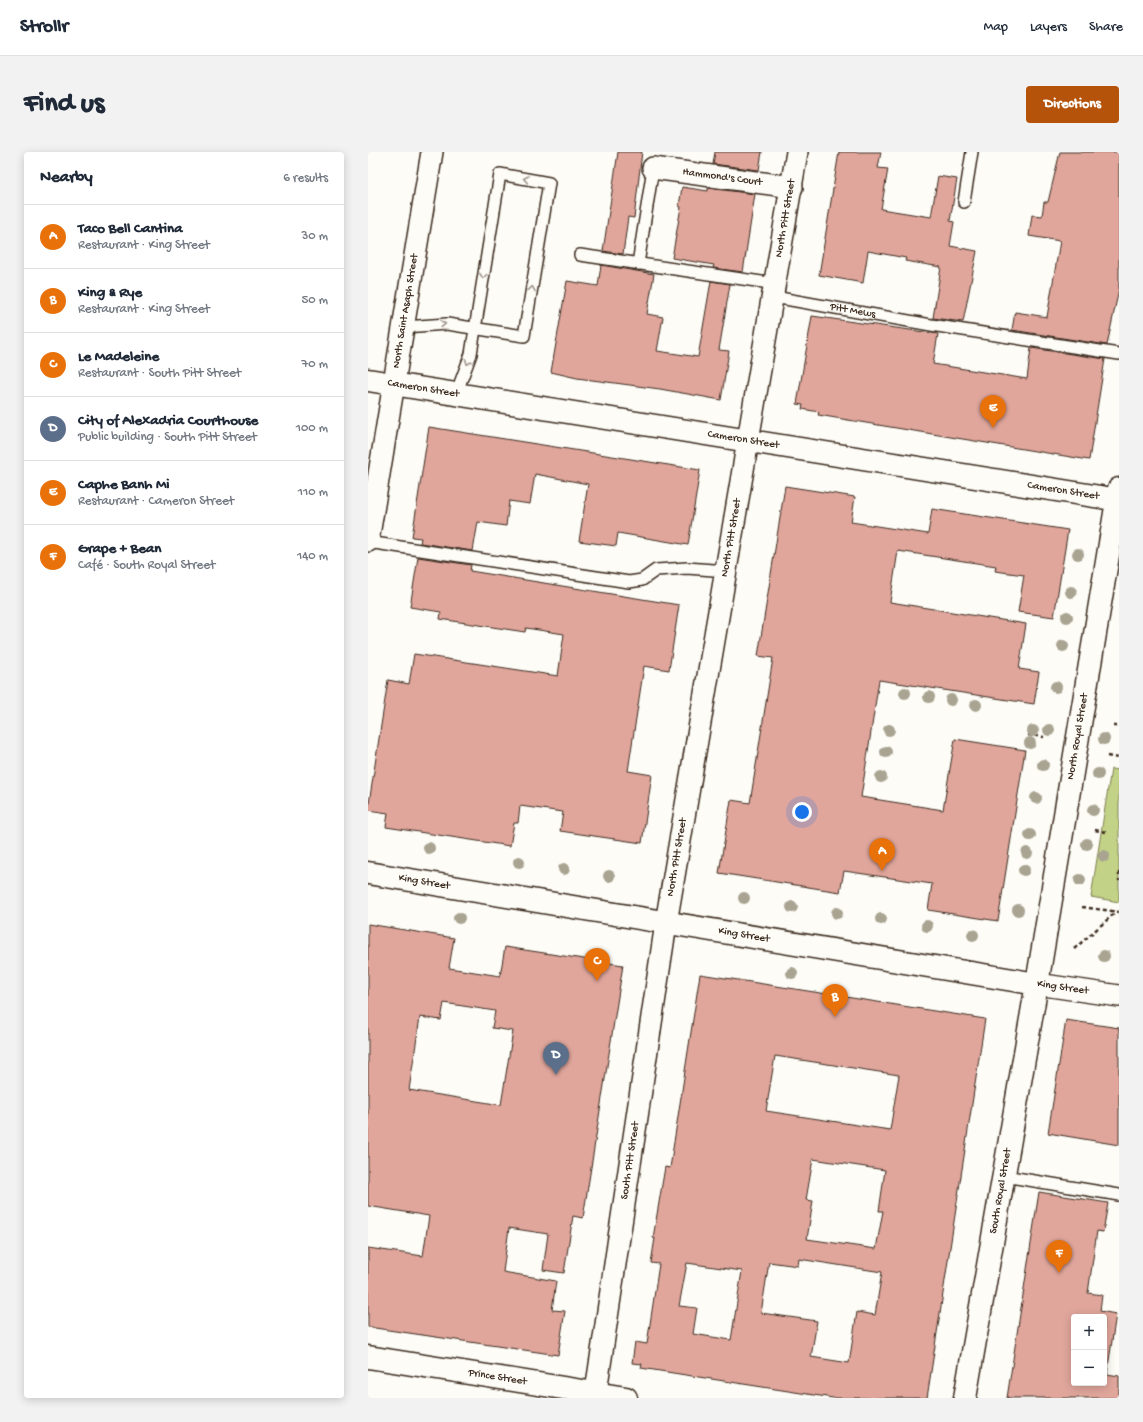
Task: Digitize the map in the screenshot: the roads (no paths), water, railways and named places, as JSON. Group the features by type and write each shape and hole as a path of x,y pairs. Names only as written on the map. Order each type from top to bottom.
{"main road":[{"name":"Cameron Street","path":"368,380 749,442 1065,490 1118,496"},
{"name":"North Royal Street","path":"1037,984 1118,496"},
{"name":"King Street","path":"368,873 1037,984"},
{"name":"South Royal Street","path":"965,1398 1037,984"},
{"name":"Prince Street","path":"368,1357 595,1396 626,1398"}],"street":[{"name":"North Saint Asaph Street","path":"368,542 432,152"},
{"name":"North Pitt Street","path":"666,923 798,152"},
{"name":"Hammond's Court","path":"653,168 792,187"},
{"name":"South Pitt Street","path":"595,1396 666,923"},
{"name":"King Street","path":"1037,984 1119,996"}],"lane":[{"path":"964,202 972,152"},
{"path":"638,264 653,168"},
{"path":"404,327 447,324 475,328 524,336 548,183 500,174 475,328 471,354 456,394"},
{"name":"Pitt Mews","path":"580,255 638,264 775,291 931,325 1119,354"},
{"path":"368,542 629,582 642,580 656,570 686,568 727,571"},
{"path":"1004,1176 1119,1195"}],"place":[{"name":"Caphe Banh Mi","path":"993,428"},
{"name":"Taco Bell Cantina","path":"882,871"},
{"name":"Le Madeleine","path":"597,981"},
{"name":"King & Rye","path":"835,1017"},
{"name":"City of Alexadria Courthouse","path":"556,1075"},
{"name":"Grape + Bean","path":"1059,1273"}]}
